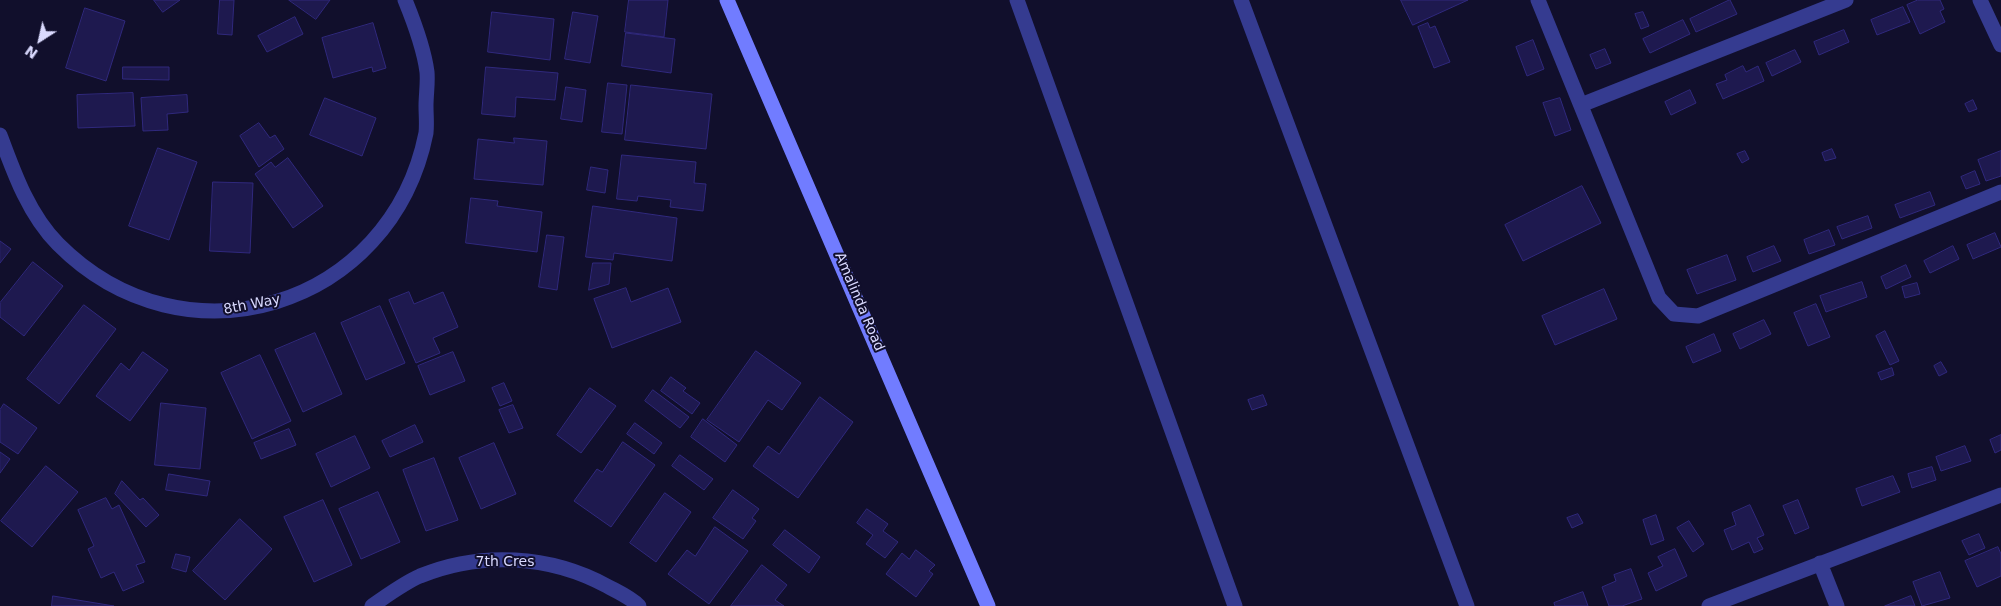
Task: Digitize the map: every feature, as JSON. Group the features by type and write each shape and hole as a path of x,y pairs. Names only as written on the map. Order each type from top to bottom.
{"street":[{"name":"8th Way","path":"0,135 22,195 57,244 104,281 158,305 218,312 277,303 331,278 376,239 408,189 426,132 427,72 405,0"},
{"name":"Amalinda Road","path":"727,0 988,606"},
{"path":"1017,0 1235,606"},
{"path":"1241,0 1467,606"},
{"path":"1538,0 1659,298 1674,314 1698,316 2001,192"},
{"path":"1581,105 1846,0"},
{"path":"1980,0 2001,44"},
{"path":"1709,606 2001,495"},
{"name":"7th Cres","path":"372,606 420,576 473,561 529,559 583,572 632,599 639,606"},
{"path":"1820,563 1837,606"}],"building":[{"path":"154,0 180,0 163,12"},
{"path":"220,0 234,0 232,35 218,34"},
{"path":"289,0 330,0 316,19"},
{"path":"629,0 668,0 664,37 625,32"},
{"path":"1401,0 1468,0 1413,25"},
{"path":"1730,0 1737,14 1696,32 1690,19"},
{"path":"1918,0 1940,0 1944,9 1940,11 1945,22 1920,34 1907,5"},
{"path":"1903,7 1910,22 1877,35 1871,20"},
{"path":"85,8 125,21 106,81 66,68"},
{"path":"492,12 554,19 550,60 488,52"},
{"path":"573,12 598,16 590,63 565,59"},
{"path":"1643,12 1649,26 1641,29 1635,14"},
{"path":"295,17 303,34 267,52 258,36"},
{"path":"1683,20 1690,34 1650,53 1643,39"},
{"path":"373,23 386,68 373,72 372,67 333,78 322,38"},
{"path":"1428,23 1430,28 1435,26 1450,62 1434,68 1418,27"},
{"path":"1844,30 1849,42 1819,55 1814,42"},
{"path":"626,33 675,39 671,73 622,66"},
{"path":"1533,40 1544,69 1527,76 1516,47"},
{"path":"1605,49 1611,63 1596,69 1590,55"},
{"path":"1795,50 1801,62 1772,76 1766,63"},
{"path":"1743,66 1746,72 1758,66 1764,81 1723,99 1716,84 1727,80 1725,75"},
{"path":"123,67 169,67 169,80 123,79"},
{"path":"486,67 558,73 555,100 516,97 515,117 482,114"},
{"path":"608,83 627,85 622,134 602,132"},
{"path":"631,85 712,94 706,149 625,140"},
{"path":"566,87 586,90 582,122 561,119"},
{"path":"1690,90 1696,103 1671,115 1665,102"},
{"path":"133,93 135,126 78,128 77,95"},
{"path":"187,95 188,112 167,114 168,130 143,131 141,98"},
{"path":"325,98 376,118 362,156 310,135"},
{"path":"1560,98 1571,130 1555,136 1543,103"},
{"path":"1973,100 1977,109 1969,112 1965,104"},
{"path":"259,123 270,138 275,135 284,149 259,167 240,136"},
{"path":"514,138 547,141 543,185 474,179 478,139 514,143"},
{"path":"158,148 197,162 169,240 129,226"},
{"path":"1832,149 1836,158 1825,161 1822,153"},
{"path":"1745,151 1749,159 1742,163 1737,154"},
{"path":"2001,151 2001,176 1986,181 1978,160"},
{"path":"622,155 696,162 694,183 706,184 703,211 670,207 671,200 638,196 637,201 617,199"},
{"path":"288,158 323,206 293,228 255,174 271,162 275,167"},
{"path":"591,167 608,170 605,193 587,190"},
{"path":"1975,171 1980,184 1966,189 1961,177"},
{"path":"213,182 253,183 250,253 210,251"},
{"path":"1582,186 1601,223 1523,261 1505,225"},
{"path":"1930,192 1935,205 1900,218 1895,205"},
{"path":"471,198 498,201 497,206 542,212 537,252 466,243"},
{"path":"593,206 677,218 672,261 614,253 613,260 586,257"},
{"path":"1868,216 1872,228 1842,239 1837,227"},
{"path":"1829,230 1835,245 1809,254 1804,240"},
{"path":"1995,233 2001,247 1973,259 1967,245"},
{"path":"547,235 564,237 557,290 539,287"},
{"path":"0,241 11,249 0,263"},
{"path":"1774,246 1781,261 1753,272 1747,257"},
{"path":"1953,246 1959,259 1930,273 1924,261"},
{"path":"1727,255 1736,280 1697,294 1687,270"},
{"path":"33,262 63,286 24,336 0,317 0,303"},
{"path":"593,263 611,263 609,284 589,290"},
{"path":"1906,265 1911,277 1886,289 1881,277"},
{"path":"1862,282 1867,297 1826,312 1820,296"},
{"path":"1917,283 1920,294 1905,298 1902,287"},
{"path":"626,288 631,302 668,288 681,322 612,348 594,299"},
{"path":"1604,289 1617,319 1555,345 1542,316"},
{"path":"409,292 414,304 443,292 458,327 433,338 440,353 416,363 389,300"},
{"path":"1816,304 1830,337 1808,346 1794,313"},
{"path":"84,305 116,329 59,404 27,379"},
{"path":"380,306 405,363 366,380 341,323"},
{"path":"1764,320 1771,334 1740,349 1733,334"},
{"path":"1885,331 1899,361 1890,365 1876,336"},
{"path":"315,333 342,394 303,412 275,350"},
{"path":"1714,334 1721,351 1693,363 1686,347"},
{"path":"756,351 801,383 782,410 768,400 739,442 707,420"},
{"path":"143,352 168,370 130,421 96,396 121,363 129,370"},
{"path":"453,352 465,381 430,395 418,366"},
{"path":"260,355 291,421 252,439 221,373"},
{"path":"1941,362 1947,372 1939,376 1934,366"},
{"path":"1892,368 1894,375 1881,380 1878,373"},
{"path":"671,377 686,388 683,391 700,403 692,414 661,391"},
{"path":"504,383 512,401 500,406 492,388"},
{"path":"590,388 616,406 581,453 557,435"},
{"path":"653,390 689,417 680,428 645,401"},
{"path":"1263,395 1267,405 1252,410 1248,400"},
{"path":"820,397 853,422 798,498 753,466 768,446 779,454"},
{"path":"161,403 206,408 200,469 155,465"},
{"path":"4,404 37,428 18,454 0,442 0,410"},
{"path":"513,405 523,428 509,433 499,410"},
{"path":"703,419 737,445 725,462 691,437"},
{"path":"635,423 662,443 654,454 627,434"},
{"path":"415,425 423,442 390,457 382,441"},
{"path":"289,429 296,445 261,459 254,443"},
{"path":"2001,435 2001,450 1995,453 1990,440"},
{"path":"355,436 370,468 331,487 316,454"},
{"path":"623,442 655,465 611,527 574,501 597,469 602,472"},
{"path":"494,443 516,494 481,509 459,458"},
{"path":"1965,446 1971,461 1941,471 1936,457"},
{"path":"0,452 10,459 0,473"},
{"path":"680,455 713,479 704,490 672,466"},
{"path":"434,458 458,520 426,531 403,470"},
{"path":"46,466 78,492 32,547 1,521"},
{"path":"1932,467 1936,480 1912,488 1908,474"},
{"path":"169,474 210,481 207,496 166,490"},
{"path":"1893,476 1900,492 1862,506 1856,489"},
{"path":"122,481 140,500 143,498 159,515 146,527 115,494"},
{"path":"733,490 759,509 752,518 756,521 743,539 713,518"},
{"path":"378,492 400,542 361,559 339,509"},
{"path":"665,493 691,512 656,562 630,543"},
{"path":"106,498 112,509 119,505 145,562 136,565 144,582 123,591 114,572 101,578 88,549 94,546 78,510"},
{"path":"323,500 352,565 314,582 284,517"},
{"path":"1798,500 1809,528 1795,534 1783,506"},
{"path":"1750,505 1764,535 1757,538 1763,549 1754,553 1749,542 1732,550 1724,530 1736,525 1732,513"},
{"path":"867,509 888,524 883,531 898,542 885,558 866,544 873,535 857,523"},
{"path":"1578,514 1583,523 1572,528 1567,518"},
{"path":"1656,515 1664,540 1651,545 1643,520"},
{"path":"240,519 272,549 225,600 193,571"},
{"path":"1689,521 1704,544 1693,552 1677,528"},
{"path":"715,527 748,551 709,604 668,574 687,550 695,556"},
{"path":"785,530 820,557 809,573 773,545"},
{"path":"1979,534 1985,548 1969,555 1962,541"},
{"path":"1998,547 2001,554 2001,576 1977,587 1965,561"},
{"path":"1675,549 1687,576 1656,591 1648,573 1663,566 1658,557"},
{"path":"916,550 935,565 929,571 933,574 916,597 886,574 902,553 909,559"},
{"path":"176,554 190,557 186,572 172,568"},
{"path":"762,565 787,585 775,600 784,606 731,606"},
{"path":"1631,569 1642,599 1622,606 1609,606 1602,587 1616,581 1614,575"},
{"path":"1940,572 1950,598 1922,606 1913,582"},
{"path":"1583,592 1588,606 1555,606 1554,603"},
{"path":"53,596 114,606 52,606"},
{"path":"1911,596 1915,606 1885,606"}]}
